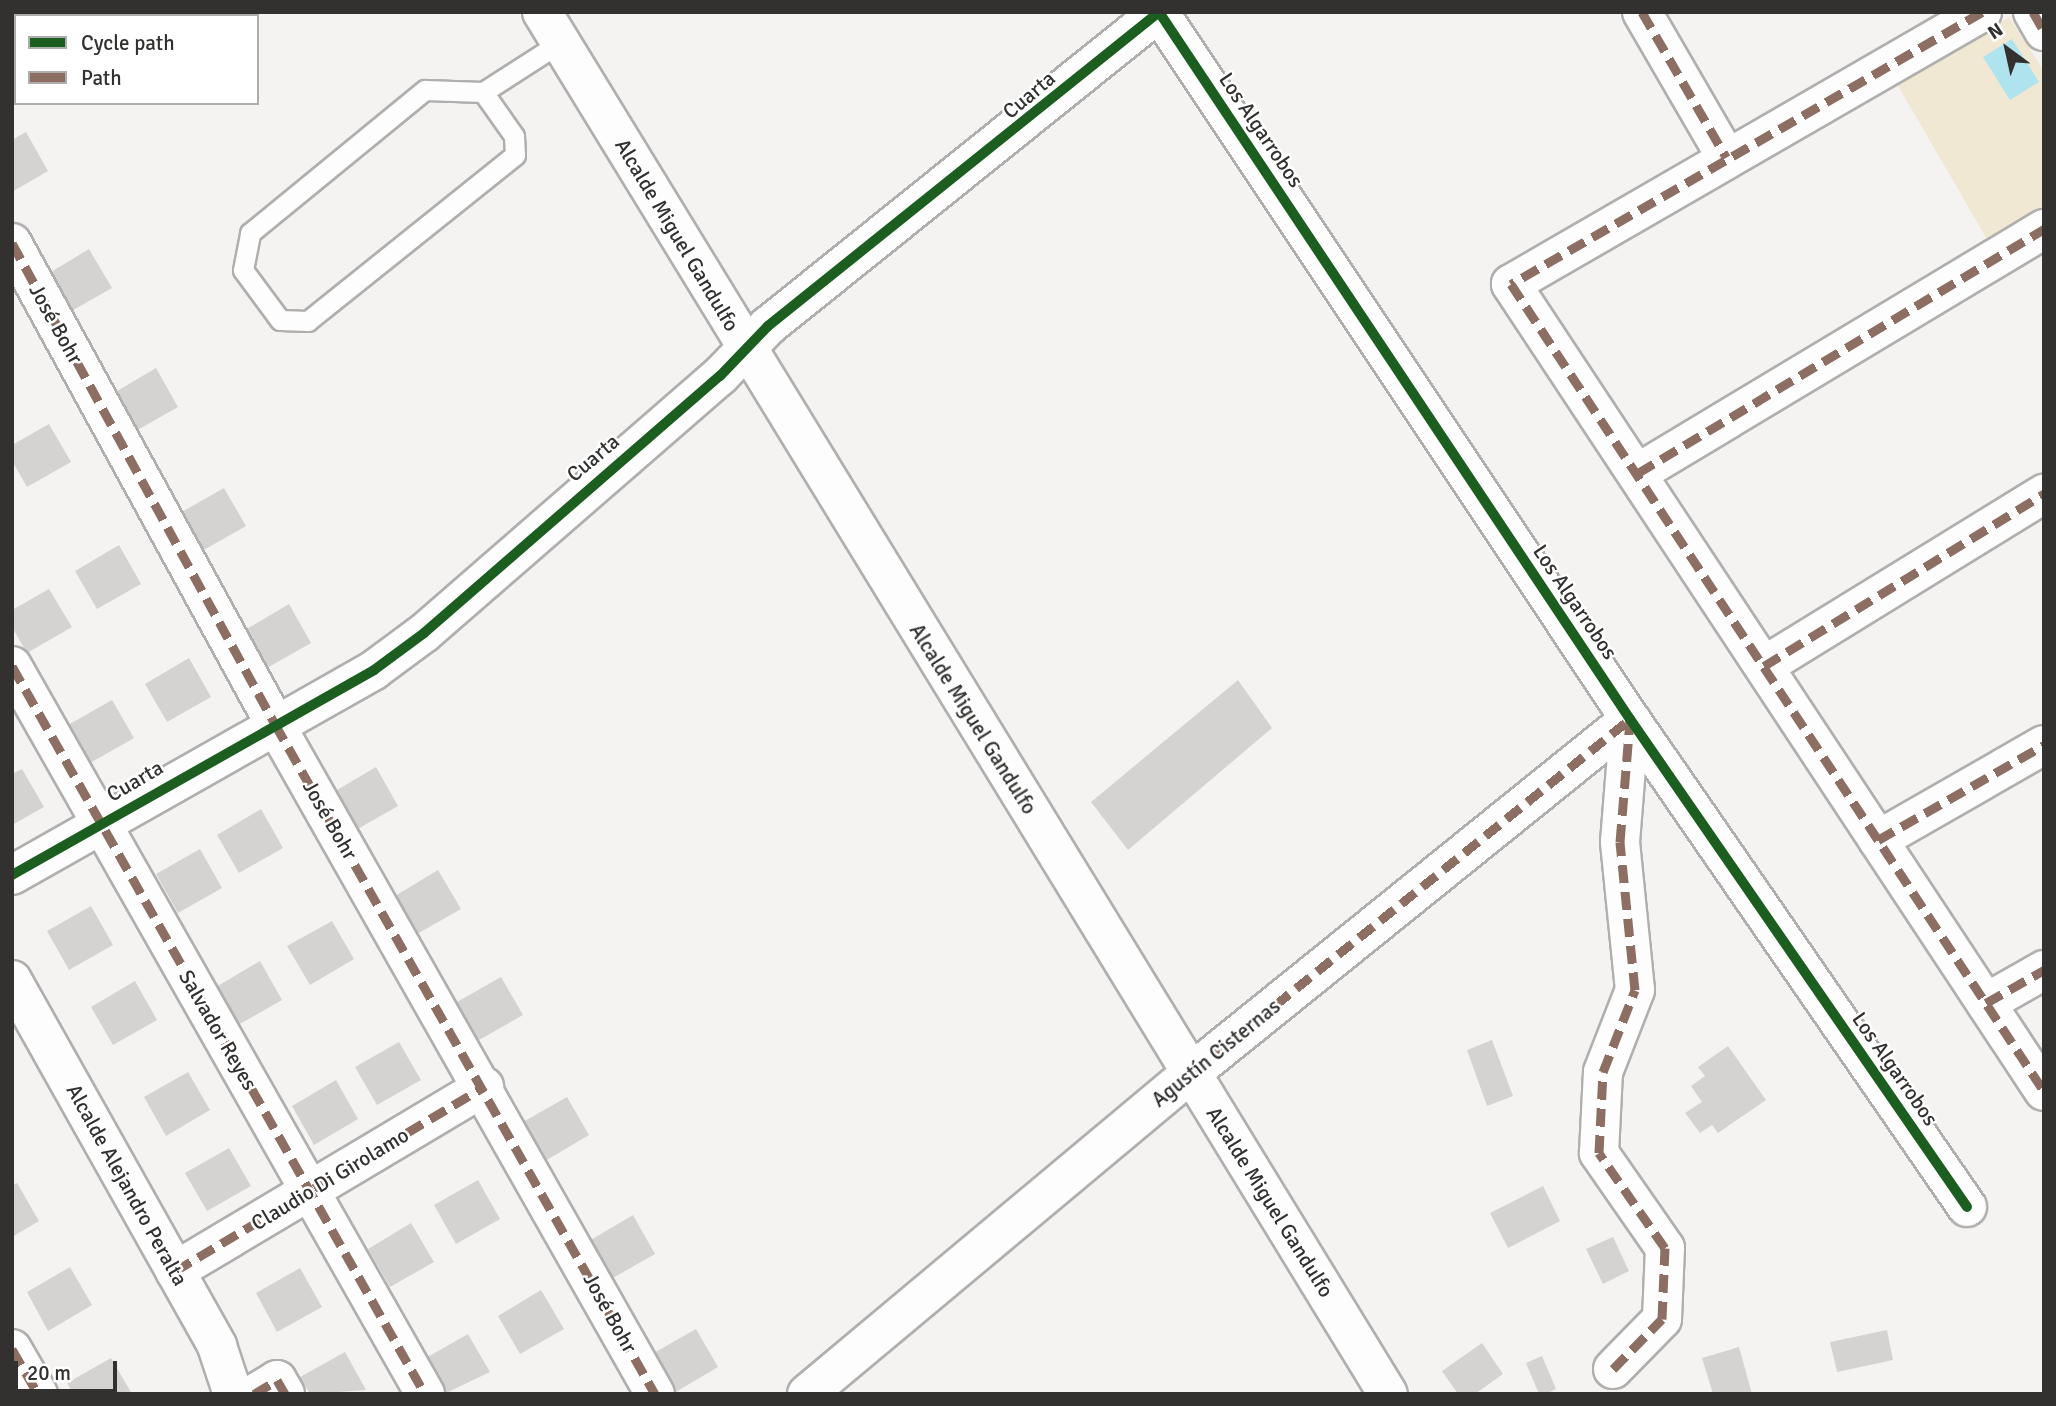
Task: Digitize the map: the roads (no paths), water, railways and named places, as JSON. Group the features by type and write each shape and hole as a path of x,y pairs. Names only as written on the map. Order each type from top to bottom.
{"street":[{"name":"Cuarta","path":"12,875 374,670 424,634 746,349 1159,12"},
{"name":"Los Algarrobos","path":"1159,12 1630,719 1967,1207"},
{"path":"1642,12 1726,157"},
{"path":"1982,12 1726,157 1511,284 2044,1091"},
{"path":"2033,12 2044,31"},
{"name":"Alcalde Miguel Gandulfo","path":"551,27 1388,1394"},
{"path":"1638,473 2044,229"},
{"name":"José Bohr","path":"12,243 275,724 484,1087 655,1394"},
{"path":"1764,666 2044,494"},
{"name":"Salvador Reyes","path":"12,666 425,1394"},
{"name":"Agustín Cisternas","path":"807,1394 1191,1073 1630,719"},
{"path":"1613,1369 1662,1319 1665,1248 1599,1153 1603,1072 1635,990 1620,842 1630,719"},
{"path":"1878,839 2044,745"},
{"path":"1986,1003 2044,970"},
{"name":"Alcalde Alejandro Peralta","path":"12,980 217,1346 233,1394"},
{"name":"Claudio Di Girolamo","path":"175,1271 484,1087"},
{"path":"12,1349 38,1394"},
{"path":"254,1394 277,1380 285,1394"}],"lane":[{"path":"483,92 514,136 515,155 308,321 280,320 243,270 250,233 425,90 483,92 551,27"}],"water":[{"path":"2012,39 2039,82 2010,100 1983,57"}]}
